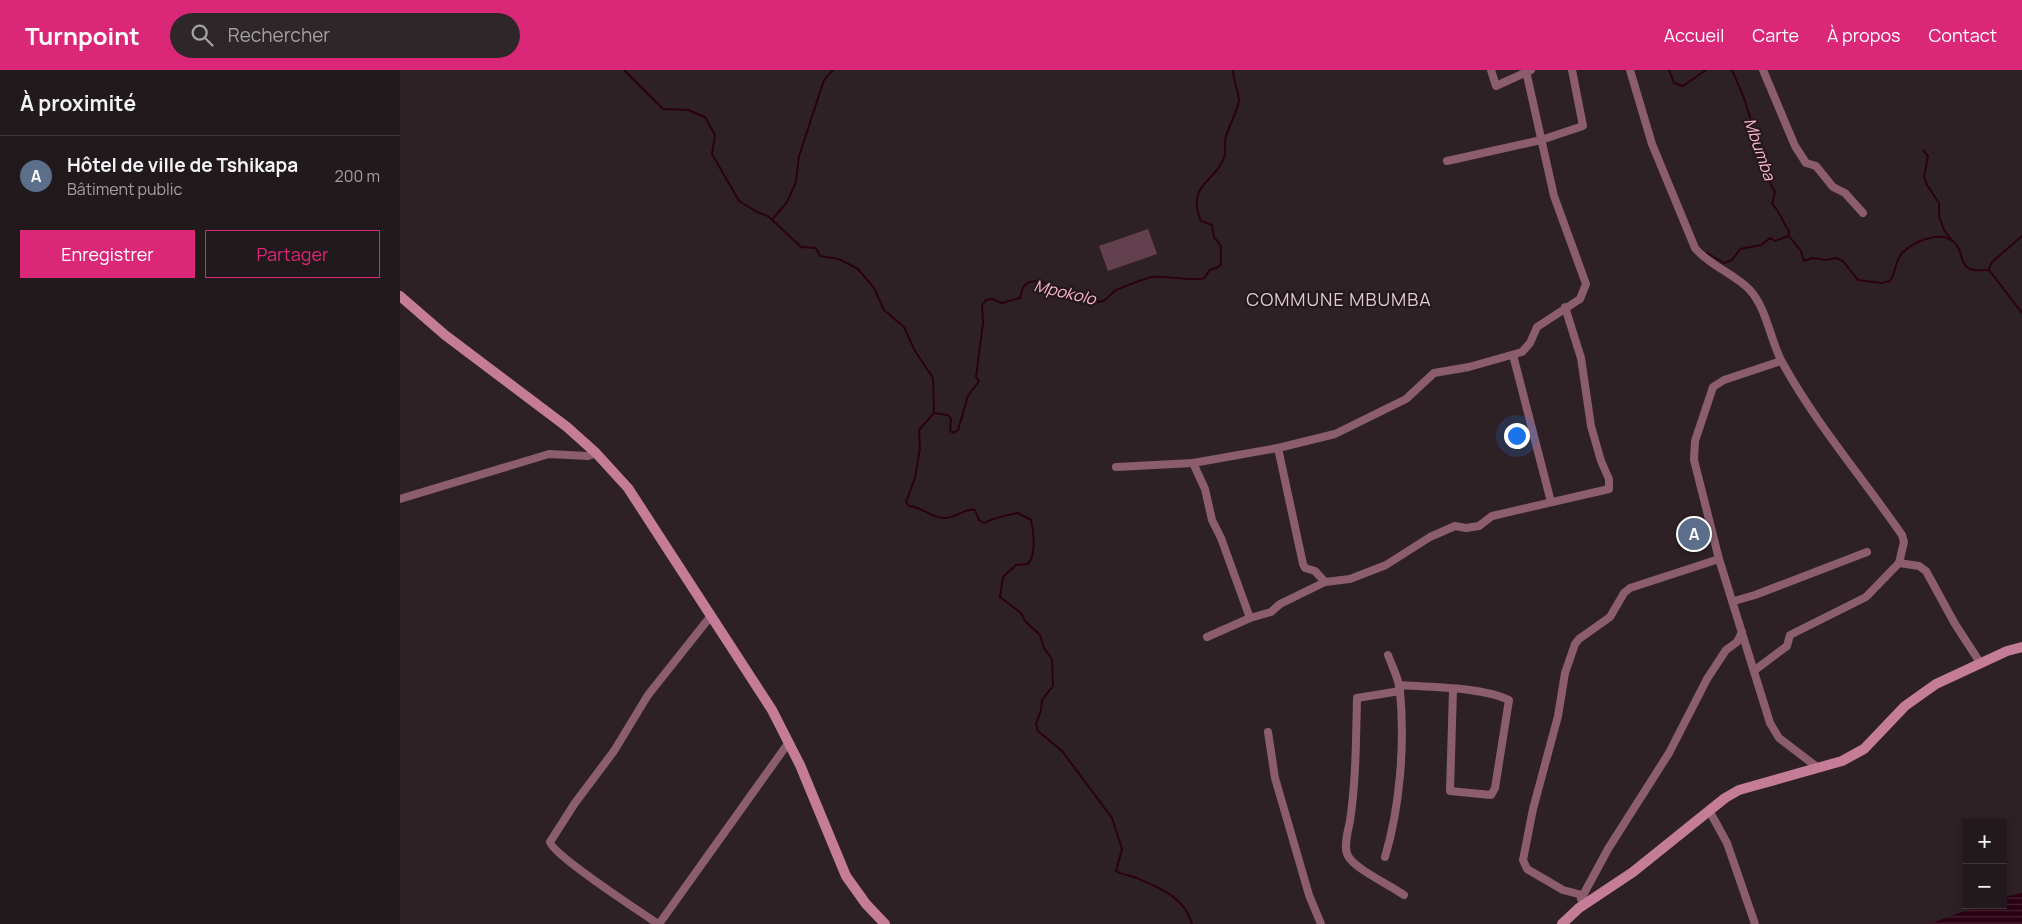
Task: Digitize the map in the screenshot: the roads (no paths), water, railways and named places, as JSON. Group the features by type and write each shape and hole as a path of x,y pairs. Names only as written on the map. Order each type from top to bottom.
{"main road":[{"path":"400,296 445,335 596,452 628,488 644,510 710,617 744,664 772,710 789,742 818,807 846,876 866,904 885,924"},
{"path":"1562,924 1579,908 1633,872 1710,812 1725,798 1739,790 1842,761 1864,748 1905,706 1936,684 2007,651 2022,647"}],"street":[{"path":"1116,467 1193,463 1278,448 1335,434 1406,399 1434,373 1469,367 1522,352 1530,343 1537,326 1580,299 1586,284 1554,196 1528,71 1496,86 1491,70"},
{"path":"1447,161 1541,140 1583,126 1572,70"},
{"path":"1630,70 1652,144 1695,248 1703,258 1748,289 1752,294 1781,361 1826,432 1902,535 1904,542 1899,563 1866,596 1790,635 1786,646 1755,670"},
{"path":"1764,70 1795,146 1806,163 1816,166 1833,187 1845,193 1863,213"},
{"path":"1207,636 1250,618 1271,612 1280,604 1325,582 1350,579 1365,574 1386,564 1430,537 1455,526 1466,528 1478,526 1492,516 1609,489 1609,478 1604,472 1591,426 1581,358 1565,307"},
{"path":"1513,355 1551,502"},
{"path":"1781,361 1716,384 1710,391 1695,441 1694,460 1719,559 1734,601 1770,723 1779,738 1817,767"},
{"path":"1278,448 1303,564 1305,568 1319,574 1325,582"},
{"path":"400,499 497,470 516,462 549,454 588,456 596,452"},
{"path":"1193,463 1205,489 1212,520 1221,538 1250,618"},
{"path":"1734,601 1755,595 1767,588 1867,552"},
{"path":"1582,896 1563,890 1527,869 1523,860 1533,809 1558,716 1565,673 1575,644 1610,617 1624,593 1630,588 1719,559"},
{"path":"1899,563 1919,566 1926,572 1955,624 1981,664"},
{"path":"710,617 648,695 614,751 575,803 550,842 557,851 598,883 658,924 789,742"},
{"path":"1579,908 1582,896 1608,849 1668,753 1707,679 1726,650 1737,642 1742,632"},
{"path":"1384,858 1395,823 1399,780 1400,688 1388,655"},
{"path":"1404,895 1360,868 1347,855 1346,843 1352,805 1357,698 1400,688 1453,690 1497,694 1510,700 1495,788 1490,795 1450,791 1453,690"},
{"path":"1268,732 1276,778 1309,895 1321,924"},
{"path":"1710,812 1727,843 1755,924"}],"waterway":[{"path":"624,70 663,109 688,110 705,117 715,135 712,154 739,201 757,212 768,216 801,247 816,248 820,256 839,259 858,269 874,288 884,310 904,327 915,351 933,378 934,413 919,430 920,448 915,478 906,502 909,506 919,508 939,518 949,518 975,510 979,520 984,523 1018,513 1031,520 1034,543 1031,560 1028,564 1016,565 1003,577 1000,597 1021,613 1025,621 1040,635 1044,648 1052,659 1053,686 1042,700 1036,724 1038,731 1062,751 1112,818 1122,849 1116,871 1134,877 1169,894 1183,907 1192,924"},
{"path":"772,220 787,202 796,182 799,156 824,80 833,70"},
{"name":"Mpokolo","path":"934,413 948,415 951,419 950,431 954,433 958,430 968,396 979,381 976,377 983,323 982,305 986,300 992,299 1002,303 1020,298 1025,285 1033,281 1042,282 1095,302 1103,301 1117,290 1151,277 1200,279 1204,278 1211,269 1217,268 1221,264 1221,246 1214,237 1212,225 1201,221 1197,209 1197,199 1199,191 1216,171 1225,155 1226,136 1239,100 1233,70"},
{"name":"Mbumba","path":"1669,70 1674,83 1683,86 1706,70"},
{"name":"Mbumba","path":"1732,70 1744,98 1771,185 1775,192 1772,204 1789,231 1789,236 1801,251 1804,261 1812,258 1827,260 1836,258 1843,261 1858,280 1882,283 1890,281 1900,256 1908,248 1923,240 1940,237 1947,238 1954,242 1959,249 1963,262 1967,267 1974,270 1989,270 2022,313"},
{"path":"1923,150 1928,156 1924,177 1939,203 1939,216 1944,230 1951,239"},
{"path":"1707,253 1724,263 1732,260 1740,249 1761,245 1770,238 1775,241 1788,236"},
{"path":"1989,269 1992,262 2022,236"}],"place":[{"name":"Hôtel de ville de Tshikapa","path":"1694,534"}],"district":[{"name":"COMMUNE MBUMBA","path":"1339,300"}]}
